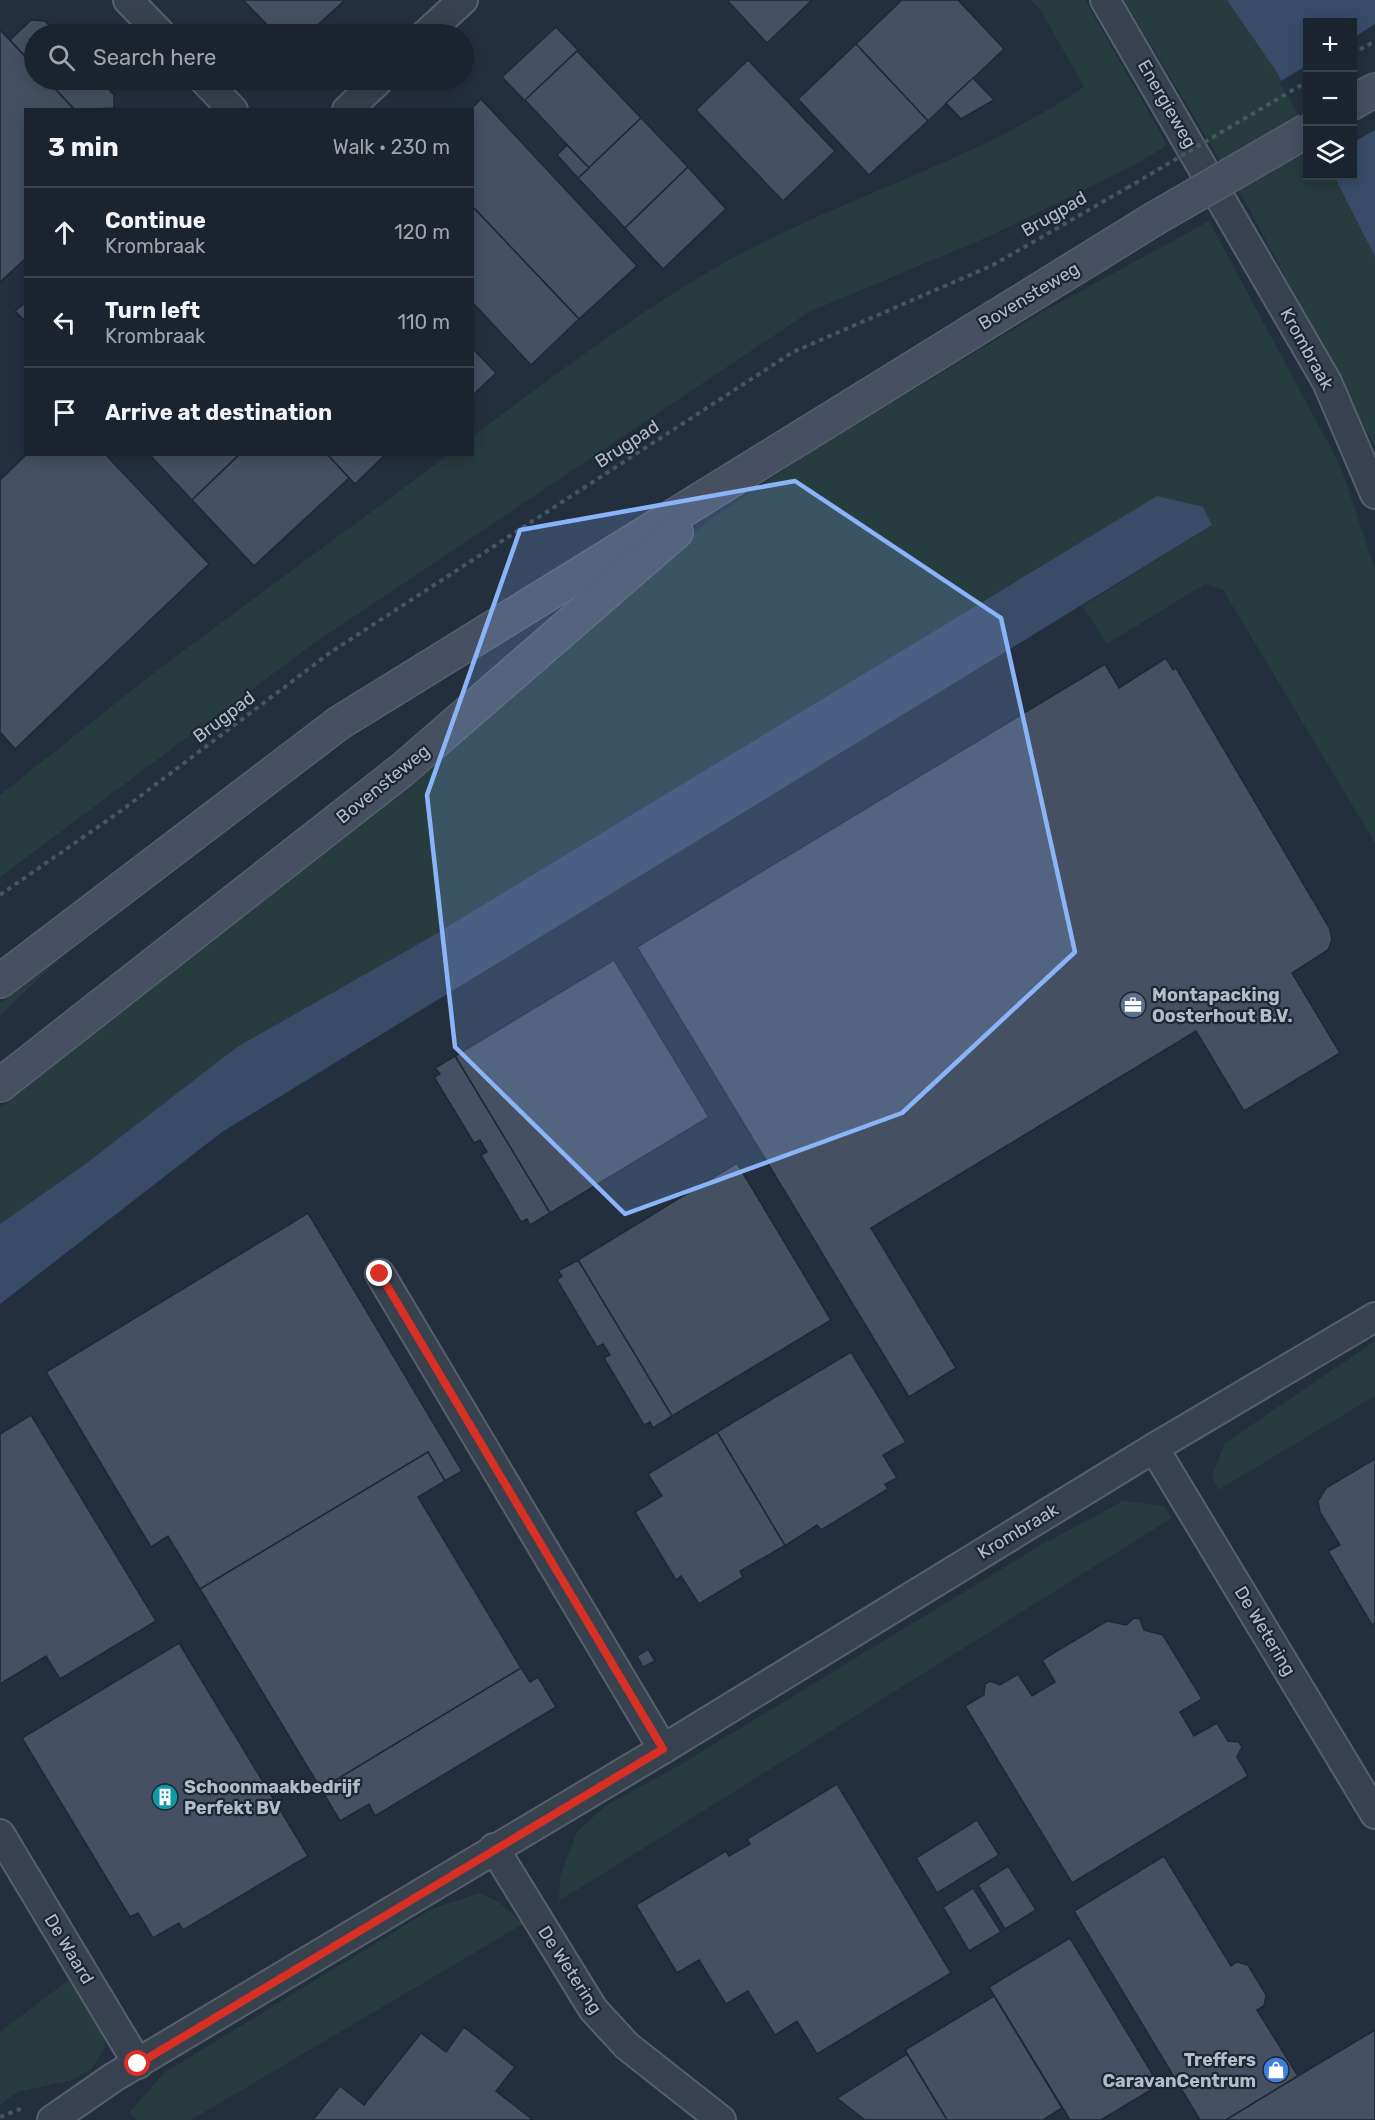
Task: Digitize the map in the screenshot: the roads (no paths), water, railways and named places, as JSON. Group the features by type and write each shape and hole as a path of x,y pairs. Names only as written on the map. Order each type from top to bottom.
{"main road":[{"path":"1357,101 1375,90"},
{"name":"Bovensteweg","path":"0,981 339,723 752,465 1154,219 1303,133"},
{"name":"Bovensteweg","path":"0,1085 402,770 752,465"}],"street":[{"path":"128,0 151,24"},
{"path":"437,24 463,0"},
{"name":"Energieweg","path":"1105,0 1228,210"},
{"path":"214,90 231,108"},
{"path":"349,108 368,90"},
{"name":"Krombraak","path":"1228,210 1327,382 1375,495"},
{"path":"380,1274 663,1749"},
{"name":"Krombraak","path":"52,2120 138,2064 494,1848 663,1749 1154,1448 1375,1317"},
{"name":"De Wetering","path":"1154,1448 1375,1814"},
{"name":"De Waard","path":"0,1834 138,2064"},
{"name":"De Wetering","path":"494,1848 593,2009 627,2046 721,2120"}],"water":[{"path":"1227,0 1375,0 1375,257 1336,180 1357,180 1357,18 1303,18 1303,120 1276,71"},
{"path":"1157,496 1203,507 1212,525 222,1132 0,1304 0,1224 84,1165 237,1047 434,935"}],"place":[{"name":"Montapacking Oosterhout B.V.","path":"1133,1005"},
{"name":"Schoonmaakbedrijf Perfekt BV","path":"165,1797"},
{"name":"Treffers CaravanCentrum","path":"1276,2070"}]}
